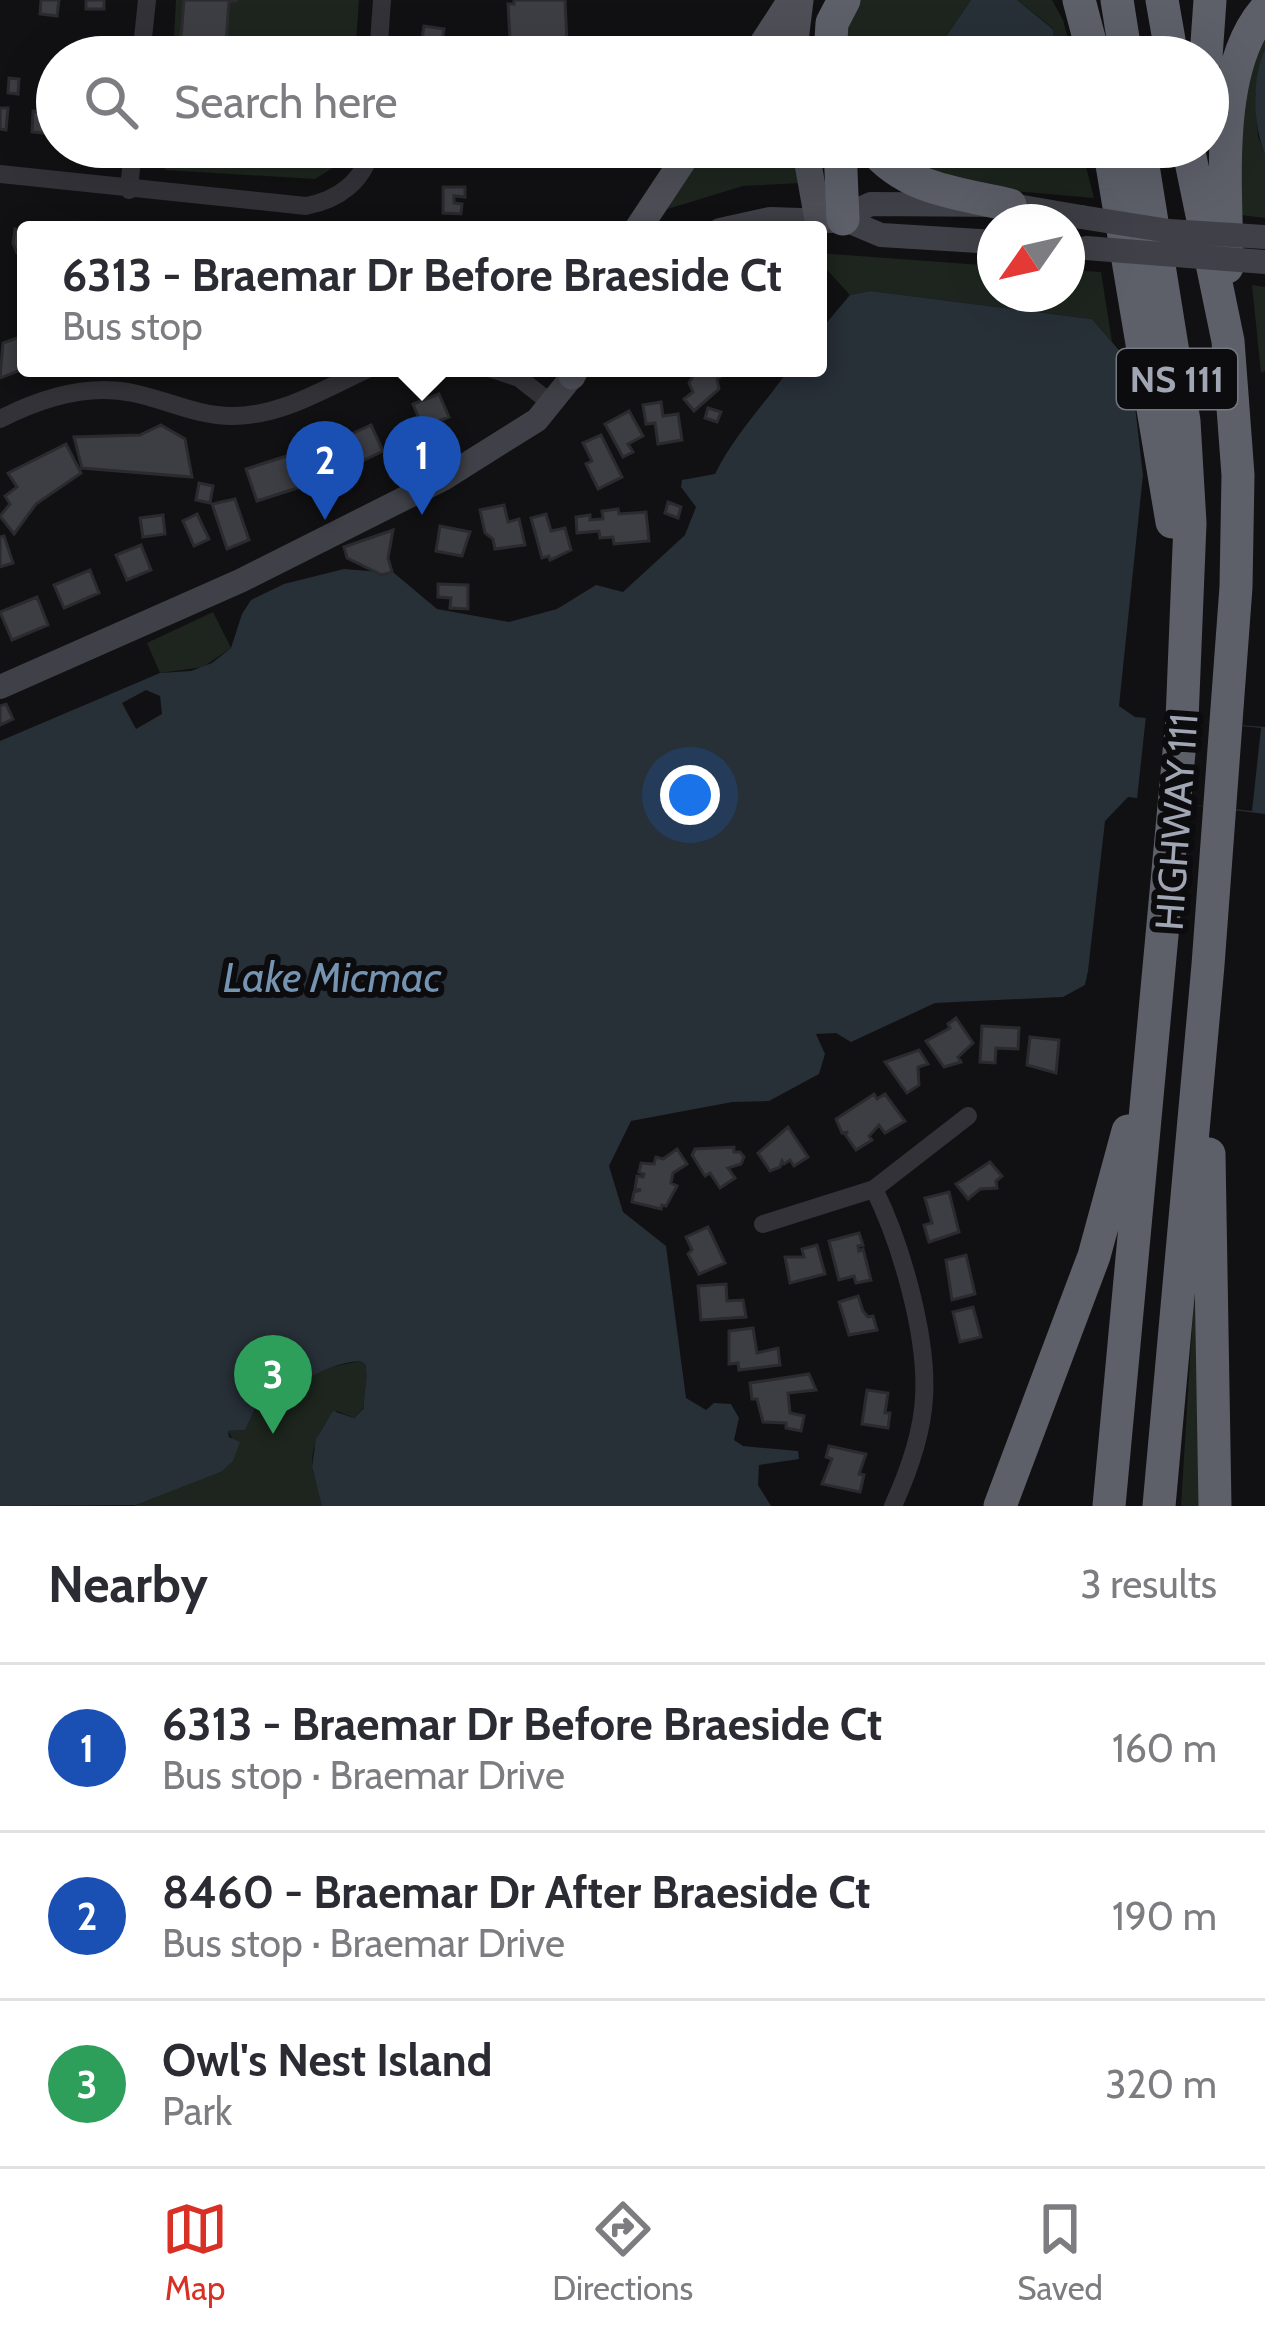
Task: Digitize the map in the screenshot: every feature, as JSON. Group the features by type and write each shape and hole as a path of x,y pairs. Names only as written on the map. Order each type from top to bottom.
{"highway":[{"path":"831,36 832,23 844,0"},
{"path":"1079,0 1088,36"},
{"path":"1117,0 1123,36"},
{"path":"1162,0 1168,36"},
{"path":"1207,36 1210,0"},
{"path":"1229,105 1245,40 1265,10"},
{"path":"831,219 837,168"},
{"path":"893,168 925,185 1006,204"},
{"path":"1113,168 1187,612"},
{"name":"HIGHWAY 111","path":"1109,1506 1182,720 1190,523 1184,421 1143,168"},
{"name":"HIGHWAY 111","path":"1159,1506 1237,587 1238,475 1228,341 1192,168"},
{"path":"1212,168 1228,341"},
{"path":"1228,341 1229,168"},
{"path":"1208,965 1215,1506"},
{"path":"1000,1506 1094,1256 1153,1042"}],"main road":[{"path":"768,36 791,0"},
{"path":"796,36 800,0"},
{"path":"644,221 678,168"},
{"path":"813,168 831,219"},
{"path":"831,219 871,204 977,205"},
{"path":"1085,217 1265,237"},
{"path":"761,221 831,219 881,235 977,241"},
{"path":"1085,249 1265,262"},
{"path":"0,687 240,581 443,479 537,420 572,377"}],"street":[{"path":"144,36 147,0"},
{"path":"379,36 382,0"},
{"path":"129,190 131,168"},
{"path":"0,174 306,206 348,188 364,168"},
{"path":"0,419 54,397 107,389 214,416 262,414 351,377"},
{"path":"516,377 552,404"},
{"path":"763,1224 874,1189 968,1116"},
{"path":"874,1189 899,1253 924,1380 921,1421 893,1506"}],"shaded area":[{"path":"176,0 359,0 356,36 174,36"},
{"path":"854,0 971,0 946,36 843,36"},
{"path":"1017,0 1052,0 1067,36 1054,36 1053,28"},
{"path":"1265,21 1265,49 1255,94 1258,136 1265,155 1265,218 1233,214 1235,112"},
{"path":"165,168 333,168 315,179"},
{"path":"687,168 797,168 800,183 743,186 661,211"},
{"path":"914,168 1086,168 1094,198 957,186"},
{"path":"827,254 977,265 977,304 870,291 850,295 827,270"},
{"path":"1085,271 1101,272 1112,342 1092,319 1036,312 1085,312"},
{"path":"1252,285 1265,287 1265,371 1261,373"},
{"path":"213,612 231,648 203,667 160,673 147,643"},
{"path":"1196,1262 1207,1506 1181,1506"},
{"path":"360,1361 366,1370 364,1407 354,1418 337,1411 322,1428 314,1450 312,1466 322,1506 133,1506 221,1472 232,1438 228,1431 244,1430 259,1403 322,1369"}],"water":[{"path":"971,0 1017,0 1053,29 1054,36 946,36"},
{"path":"1265,49 1265,155 1255,102"},
{"name":"Lake Micmac","path":"870,291 977,304 977,312 1036,312 1092,319 1130,363 1143,475 1119,706 1135,717 1265,727 1265,814 1128,797 1105,821 1085,985 1063,997 935,1003 851,1042 836,1033 816,1034 825,1054 819,1074 769,1101 732,1102 631,1121 609,1166 623,1212 666,1246 686,1398 706,1410 714,1403 731,1404 739,1418 734,1440 743,1446 798,1451 799,1459 759,1465 758,1485 771,1506 322,1506 312,1467 316,1439 333,1411 354,1418 364,1408 366,1370 360,1361 320,1372 258,1403 245,1430 228,1431 229,1437 240,1442 233,1461 221,1472 136,1505 0,1506 0,741 160,673 191,671 212,663 231,648 251,600 284,584 344,569 394,573 437,609 509,622 557,609 596,585 623,592 685,535 696,507 681,487 682,480 715,474 783,377 827,377 827,322 850,295"}],"pier":[{"path":"146,690 160,696 162,714 136,729 122,703"},
{"path":"1146,716 1261,728 1252,811 1137,799"}],"building":[{"path":"41,0 59,0 57,16 40,14"},
{"path":"86,0 104,0 104,9 86,9"},
{"path":"184,0 238,0 229,2 227,36 181,36"},
{"path":"514,0 565,0 567,36 510,36 508,4"},
{"path":"424,26 444,29 443,36 422,36"},
{"path":"9,78 19,79 18,94 8,93"},
{"path":"0,108 8,108 6,130 0,129"},
{"path":"443,187 465,187 465,197 454,196 454,203 462,204 461,214 443,213"},
{"path":"17,338 17,371 0,378 3,343"},
{"path":"692,377 720,377 719,389 694,411 684,399 693,392 689,383"},
{"path":"439,394 449,417 423,428 413,404"},
{"path":"661,402 663,416 678,414 682,440 658,444 655,423 646,424 643,405"},
{"path":"708,408 721,412 717,422 705,418"},
{"path":"629,411 643,436 628,444 633,452 623,457 605,424"},
{"path":"161,425 185,439 192,477 82,468 74,437 140,435"},
{"path":"371,425 383,451 356,464 343,438"},
{"path":"601,435 622,477 598,489 586,464 592,461 583,443"},
{"path":"340,439 350,471 257,501 246,469"},
{"path":"414,443 426,468 403,479 391,454"},
{"path":"66,444 81,473 36,504 14,534 0,516 10,504 5,496 17,487 8,473"},
{"path":"199,483 213,486 210,503 196,500"},
{"path":"235,499 249,540 227,549 212,504"},
{"path":"668,502 681,507 678,518 665,513"},
{"path":"504,505 508,522 519,519 525,545 495,549 493,539 485,533 480,510"},
{"path":"618,509 619,514 646,512 649,541 614,544 613,537 600,538 599,531 577,533 576,517 603,519 602,511"},
{"path":"197,514 209,539 194,546 183,521"},
{"path":"546,514 551,531 565,528 571,550 550,560 549,556 542,558 531,518"},
{"path":"163,515 165,534 143,537 140,518"},
{"path":"440,526 470,532 462,556 436,551"},
{"path":"393,530 388,558 392,572 382,575 347,558 344,547"},
{"path":"4,536 13,563 0,567 0,537"},
{"path":"141,545 151,570 127,580 116,555"},
{"path":"90,570 99,593 64,608 54,585"},
{"path":"438,584 468,585 468,609 450,608 451,598 438,597"},
{"path":"37,597 48,625 12,640 0,612"},
{"path":"6,704 13,719 0,725 0,706"},
{"path":"956,1018 973,1043 958,1057 961,1062 944,1067 926,1041 950,1028 948,1024"},
{"path":"982,1026 1019,1028 1018,1049 996,1048 995,1063 980,1062"},
{"path":"1030,1037 1059,1040 1056,1073 1027,1065"},
{"path":"919,1050 928,1064 918,1067 919,1085 907,1093 885,1062"},
{"path":"874,1094 877,1099 885,1094 905,1121 885,1133 879,1125 869,1136 872,1140 856,1150 836,1119"},
{"path":"788,1127 808,1157 794,1166 790,1160 782,1161 770,1171 758,1153"},
{"path":"734,1147 744,1157 741,1164 728,1168 735,1178 720,1188 710,1173 705,1176 692,1155 695,1149"},
{"path":"677,1149 687,1164 673,1173 671,1183 677,1186 666,1206 632,1202 634,1192 641,1190 635,1189 637,1176 644,1174 639,1172 641,1163 654,1164 656,1157 663,1159"},
{"path":"990,1162 1002,1176 996,1181 997,1188 980,1189 968,1199 956,1184"},
{"path":"949,1192 959,1232 929,1242 924,1225 932,1223 925,1198"},
{"path":"708,1227 725,1263 699,1274 688,1254 692,1250 686,1237"},
{"path":"859,1233 863,1245 858,1246 859,1251 863,1249 871,1280 856,1283 854,1276 839,1280 829,1241"},
{"path":"817,1245 825,1274 790,1283 785,1257 804,1257 802,1249"},
{"path":"966,1255 975,1294 952,1300 946,1260"},
{"path":"726,1284 727,1301 743,1300 746,1317 701,1320 698,1286"},
{"path":"858,1296 877,1330 849,1335 839,1302"},
{"path":"973,1307 981,1337 960,1342 953,1312"},
{"path":"753,1328 757,1353 778,1348 780,1365 739,1370 738,1363 729,1364 729,1331"},
{"path":"809,1374 816,1390 788,1393 790,1413 804,1416 801,1431 786,1428 786,1423 763,1422 750,1383"},
{"path":"867,1390 888,1393 888,1428 862,1424"},
{"path":"829,1446 866,1454 859,1474 864,1475 860,1492 822,1484 832,1459 826,1457"}],"place":[{"name":"6313 - Braemar Dr Before Braeside Ct","path":"422,515"},
{"name":"8460 - Braemar Dr After Braeside Ct","path":"325,520"},
{"name":"Owl's Nest Island","path":"273,1434"}]}
